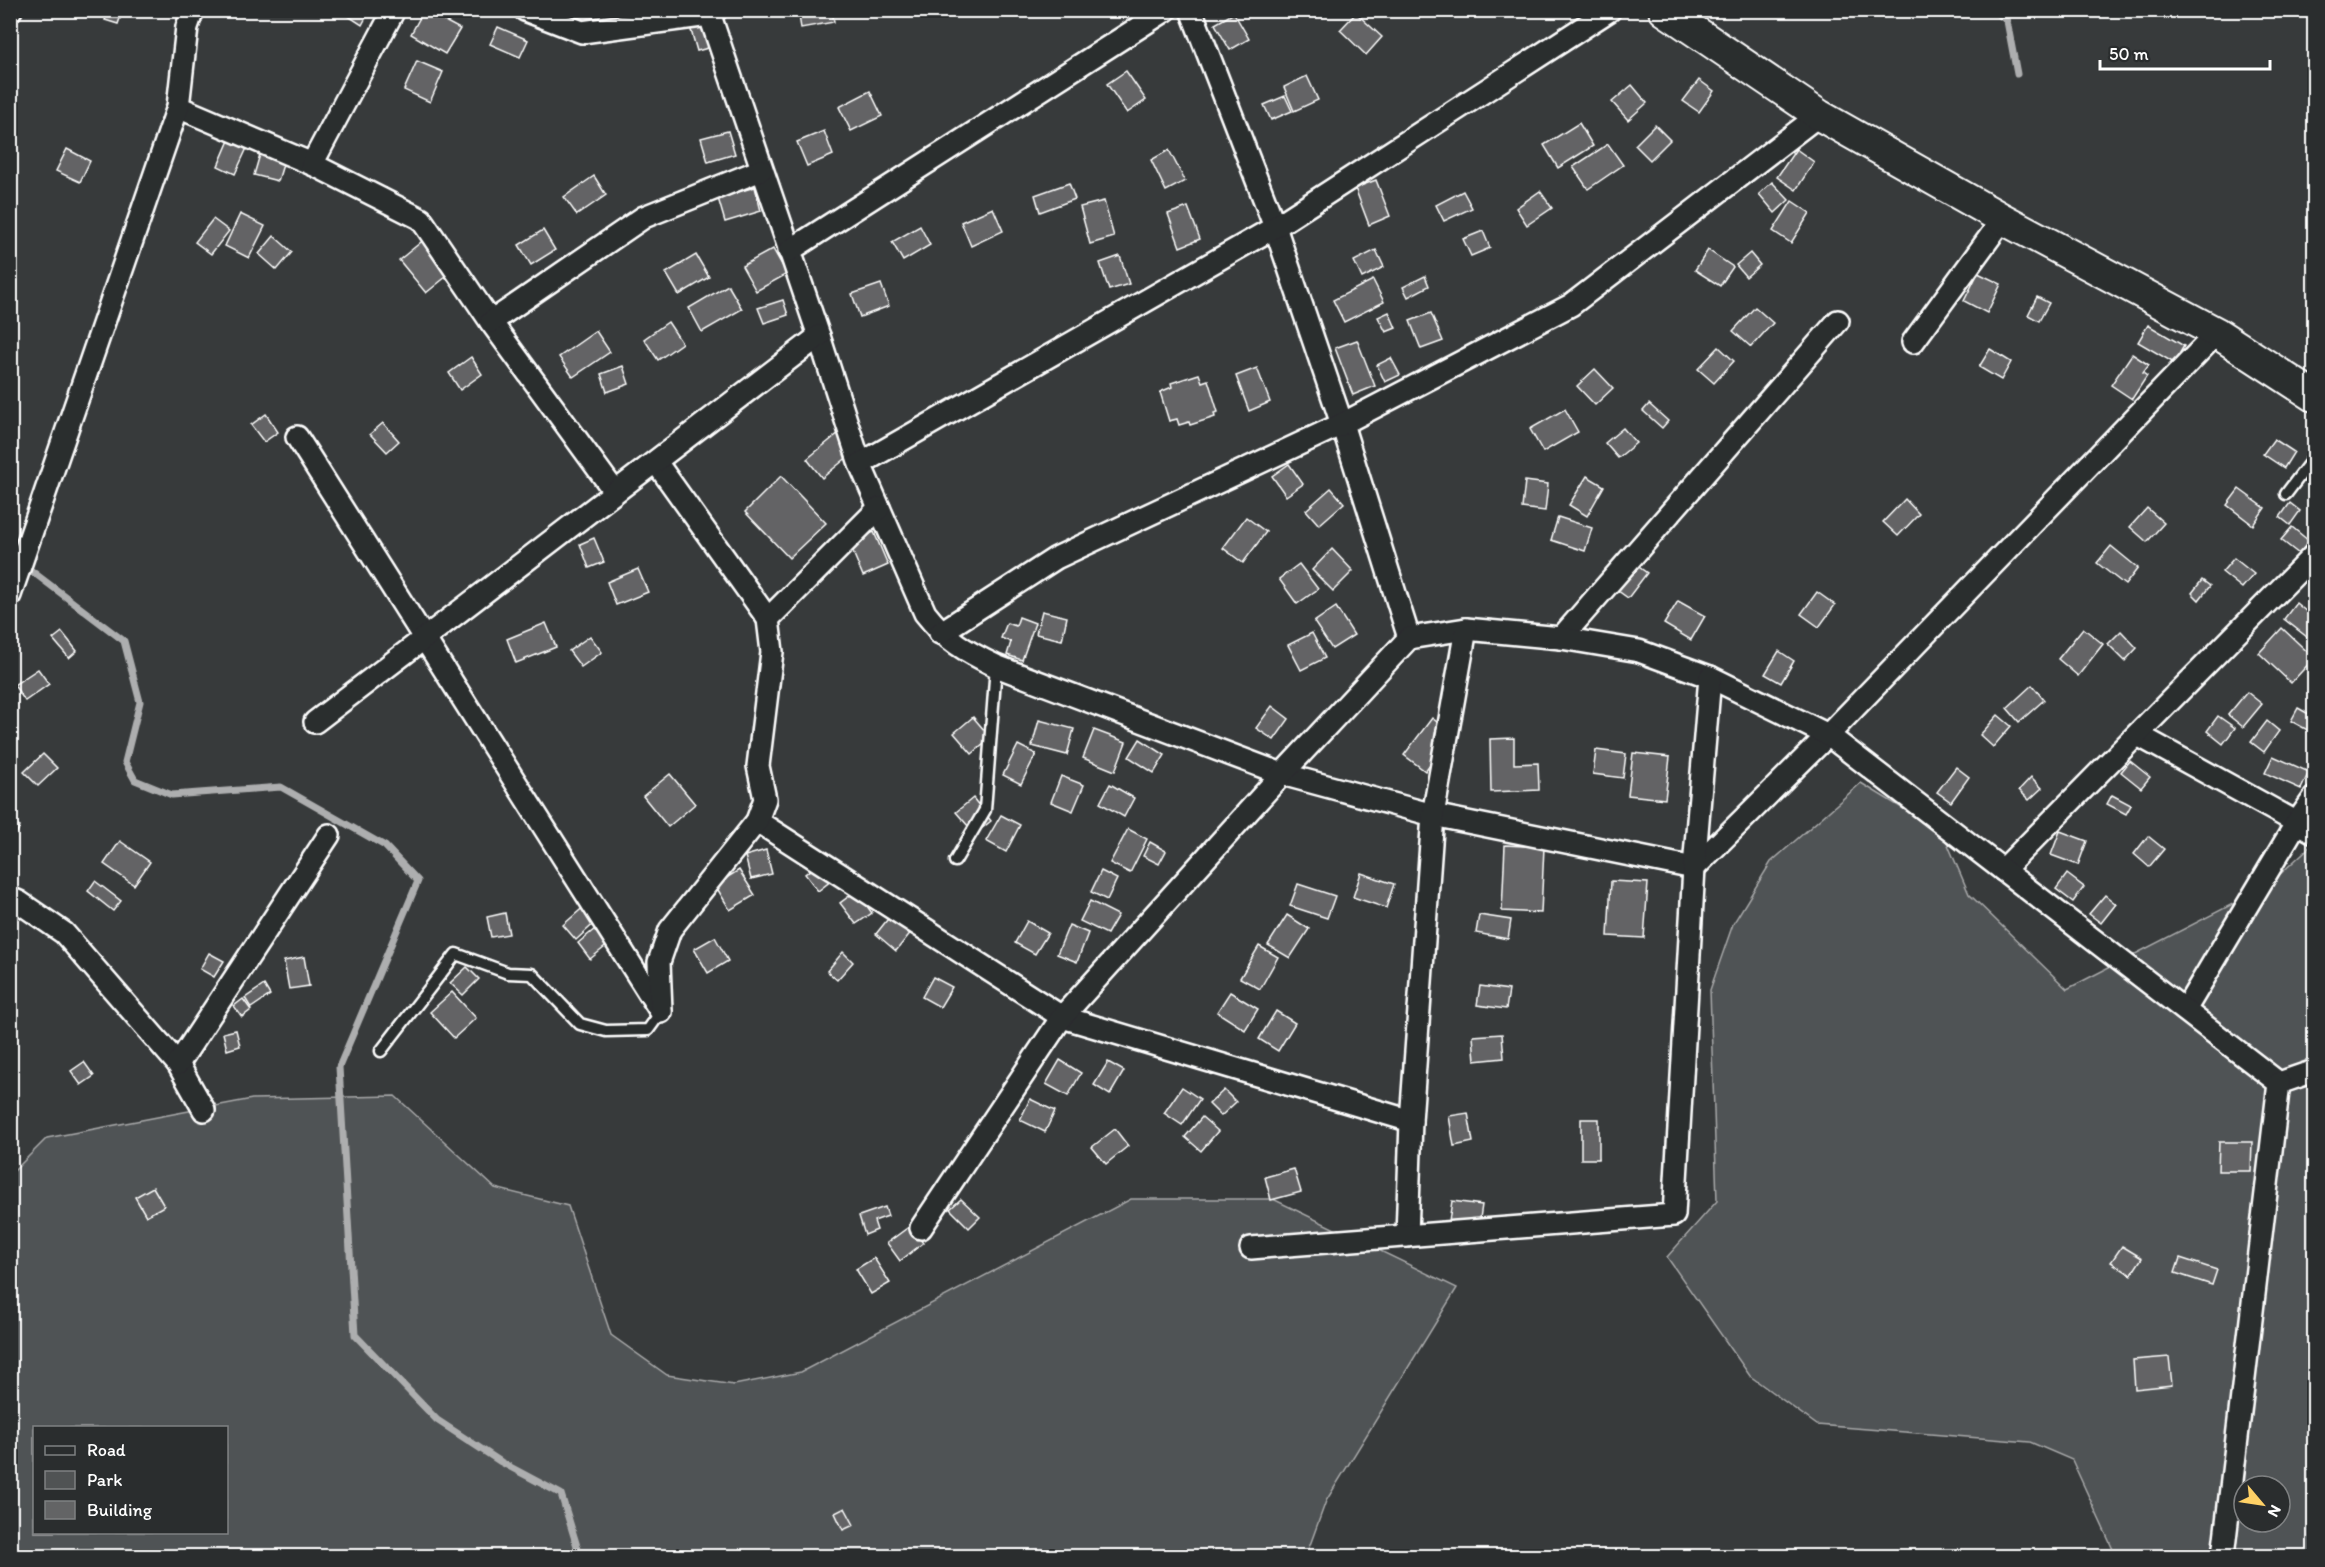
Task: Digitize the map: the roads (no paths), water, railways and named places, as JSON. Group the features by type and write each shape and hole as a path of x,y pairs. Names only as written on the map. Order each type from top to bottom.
{"street":[{"path":"10,595 178,107 187,27 193,10"},
{"path":"312,164 394,10"},
{"path":"525,10 582,32 711,12 860,464 925,613 940,633 971,654 996,666 1282,774 1433,815 1694,868"},
{"path":"789,250 1166,10"},
{"path":"1191,10 1275,227 1342,424 1409,638"},
{"path":"860,464 1275,227 1610,10"},
{"path":"1664,10 1819,116 2003,219 2217,333 2314,396"},
{"path":"178,107 312,164 421,219 491,322 615,492"},
{"path":"940,633 1056,558 1342,424 1571,304 1819,116"},
{"path":"491,322 644,217 762,170"},
{"path":"1913,342 2003,219"},
{"path":"1561,638 1838,321"},
{"path":"1694,868 1828,735 2217,333"},
{"path":"315,722 819,336"},
{"path":"297,437 662,1012"},
{"path":"656,462 768,619 772,652 758,766 765,799 757,821 670,930 659,962 662,1012"},
{"path":"768,619 879,508"},
{"path":"2003,870 2314,555"},
{"path":"1407,1236 1411,1121 1433,815 1466,629"},
{"path":"921,1228 1062,1017 1282,774 1409,638 1466,629 1561,638 1639,651 1710,677 1828,735 2279,1083"},
{"path":"1251,1248 1674,1215 1694,868 1710,677"},
{"path":"2138,735 2306,827"},
{"path":"2185,1010 2306,827 2314,798"},
{"path":"757,821 1062,1017 1411,1121"},
{"path":"178,1064 328,835"},
{"path":"10,898 64,933 178,1064 204,1110"},
{"path":"2279,1083 2314,1071"},
{"path":"2223,1557 2279,1083"}],"lane":[{"path":"2286,494 2314,456"},
{"path":"955,861 985,810 996,666"},
{"path":"381,1051 456,954 508,973 532,974 580,1024 606,1031 648,1030 662,1012"}],"waterway":[{"path":"1994,10 2007,21 2017,74"},
{"path":"29,569 124,641 140,702 125,762 135,780 172,795 281,787 385,846 418,881 339,1067 355,1335 437,1420 501,1462 561,1494 580,1556"}]}
